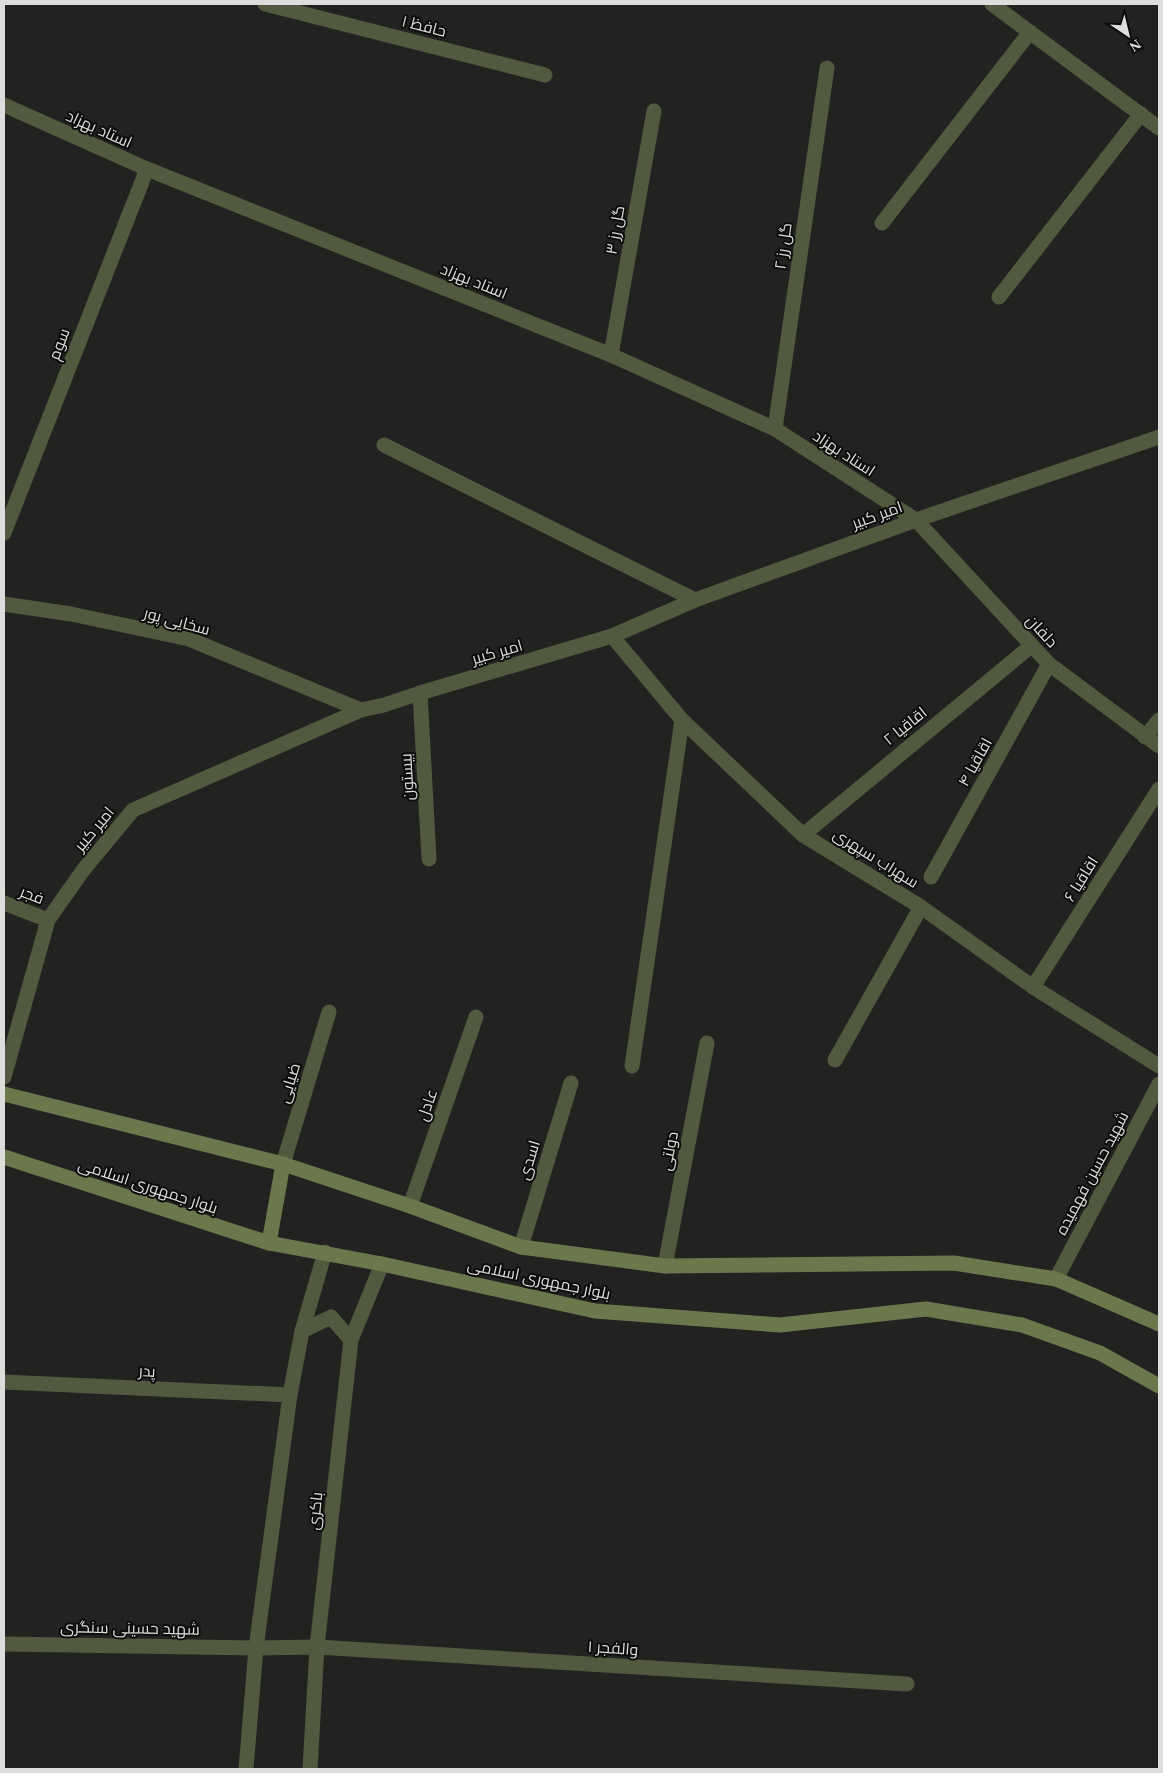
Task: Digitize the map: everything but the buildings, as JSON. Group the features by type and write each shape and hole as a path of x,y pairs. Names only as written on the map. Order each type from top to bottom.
{"main road":[{"name":"بلوار جمهوری اسلامی","path":"4,1094 283,1164 410,1206 521,1247 665,1266 954,1263 1056,1279 1159,1324"},
{"name":"بلوار جمهوری اسلامی","path":"4,1157 268,1243 325,1252 595,1311 780,1325 926,1309 1022,1325 1100,1353 1159,1386"},
{"path":"268,1243 283,1164"}],"street":[{"name":"حافظ ۱","path":"265,4 545,75"},
{"path":"992,4 1159,128"},
{"path":"882,222 1030,32"},
{"name":"گل رز ۲","path":"775,429 827,68"},
{"name":"استاد بهزاد","path":"4,105 147,169 611,355 775,429 916,520"},
{"name":"گل رز ۳","path":"611,355 654,111"},
{"path":"999,297 1141,114"},
{"name":"سوم","path":"4,533 147,169"},
{"name":"امیر کبیر","path":"4,1077 48,920 84,869 133,810 361,710 384,705 612,636 695,600 916,520 1159,437"},
{"path":"384,445 695,600"},
{"name":"دلفان","path":"916,520 1049,664 1159,746"},
{"name":"سخایی پور","path":"4,604 70,614 189,639 361,710"},
{"name":"سهراب سپهری","path":"612,636 682,720 803,834 921,907 1032,988 1159,1066"},
{"name":"اقاقیا ۲","path":"803,834 1031,646"},
{"name":"اقاقیا ۴","path":"931,877 1049,664"},
{"name":"بیستون","path":"420,693 429,859"},
{"path":"632,1066 682,720"},
{"path":"1145,737 1159,720"},
{"name":"اقاقیا ۶","path":"1032,988 1159,789"},
{"name":"فجر","path":"4,903 48,920"},
{"path":"835,1060 921,907"},
{"name":"ضیایی","path":"283,1164 329,1012"},
{"name":"عادل","path":"410,1206 476,1017"},
{"name":"دولتی","path":"665,1266 707,1043"},
{"name":"اسدی","path":"521,1247 571,1083"},
{"name":"شهید حسین فهمیده","path":"1056,1279 1159,1084"},
{"path":"246,1769 256,1648 290,1395 302,1331 325,1252"},
{"name":"باکری","path":"310,1769 317,1646 351,1340 382,1264"},
{"path":"302,1331 331,1317 351,1340"},
{"name":"پدر","path":"4,1382 290,1395"},
{"name":"شهید حسینی سنگری","path":"4,1644 256,1648 317,1646"},
{"name":"والفجر ۱","path":"317,1646 907,1684"}]}
